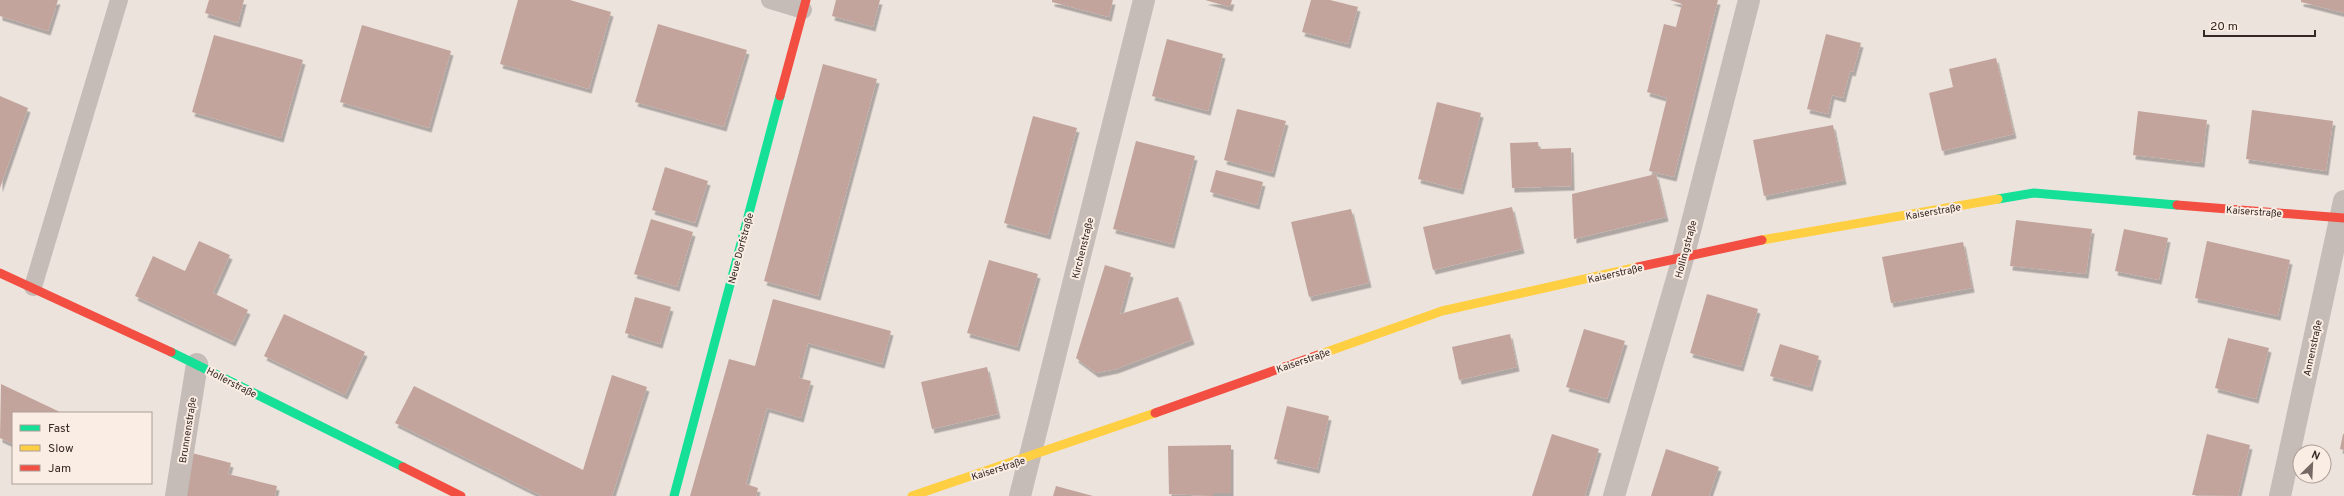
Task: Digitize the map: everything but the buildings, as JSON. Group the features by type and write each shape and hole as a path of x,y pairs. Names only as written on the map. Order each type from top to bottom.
{"street":[{"name":"Kirchenstraße","path":"1020,496 1144,0"},
{"name":"Hollingstraße","path":"1614,496 1683,258 1749,0"},
{"name":"Neue Dorfstraße","path":"674,496 805,5"},
{"name":"Kaiserstraße","path":"912,496 1030,457 1442,311 1742,244 2034,193 2343,212"},
{"name":"Annenstraße","path":"2280,496 2343,212"},
{"name":"Hollerstraße","path":"0,273 197,364 461,496"},
{"name":"Brunnenstraße","path":"176,496 197,364"}],"lane":[{"path":"33,287 119,0"},
{"path":"770,0 805,5"}],"traffic: fast":[{"path":"674,496 780,96"},
{"path":"1998,199 2034,193 2177,205"},
{"path":"171,352 403,467"}],"traffic: slow":[{"path":"1762,240 1998,199"},
{"path":"1318,355 1442,311 1638,267"},
{"path":"912,496 1155,413"}],"traffic: jam":[{"path":"780,96 806,0"},
{"path":"2177,205 2344,218"},
{"path":"1638,267 1762,240"},
{"path":"0,273 171,352"},
{"path":"1155,413 1318,355"},
{"path":"403,467 461,496"}]}
